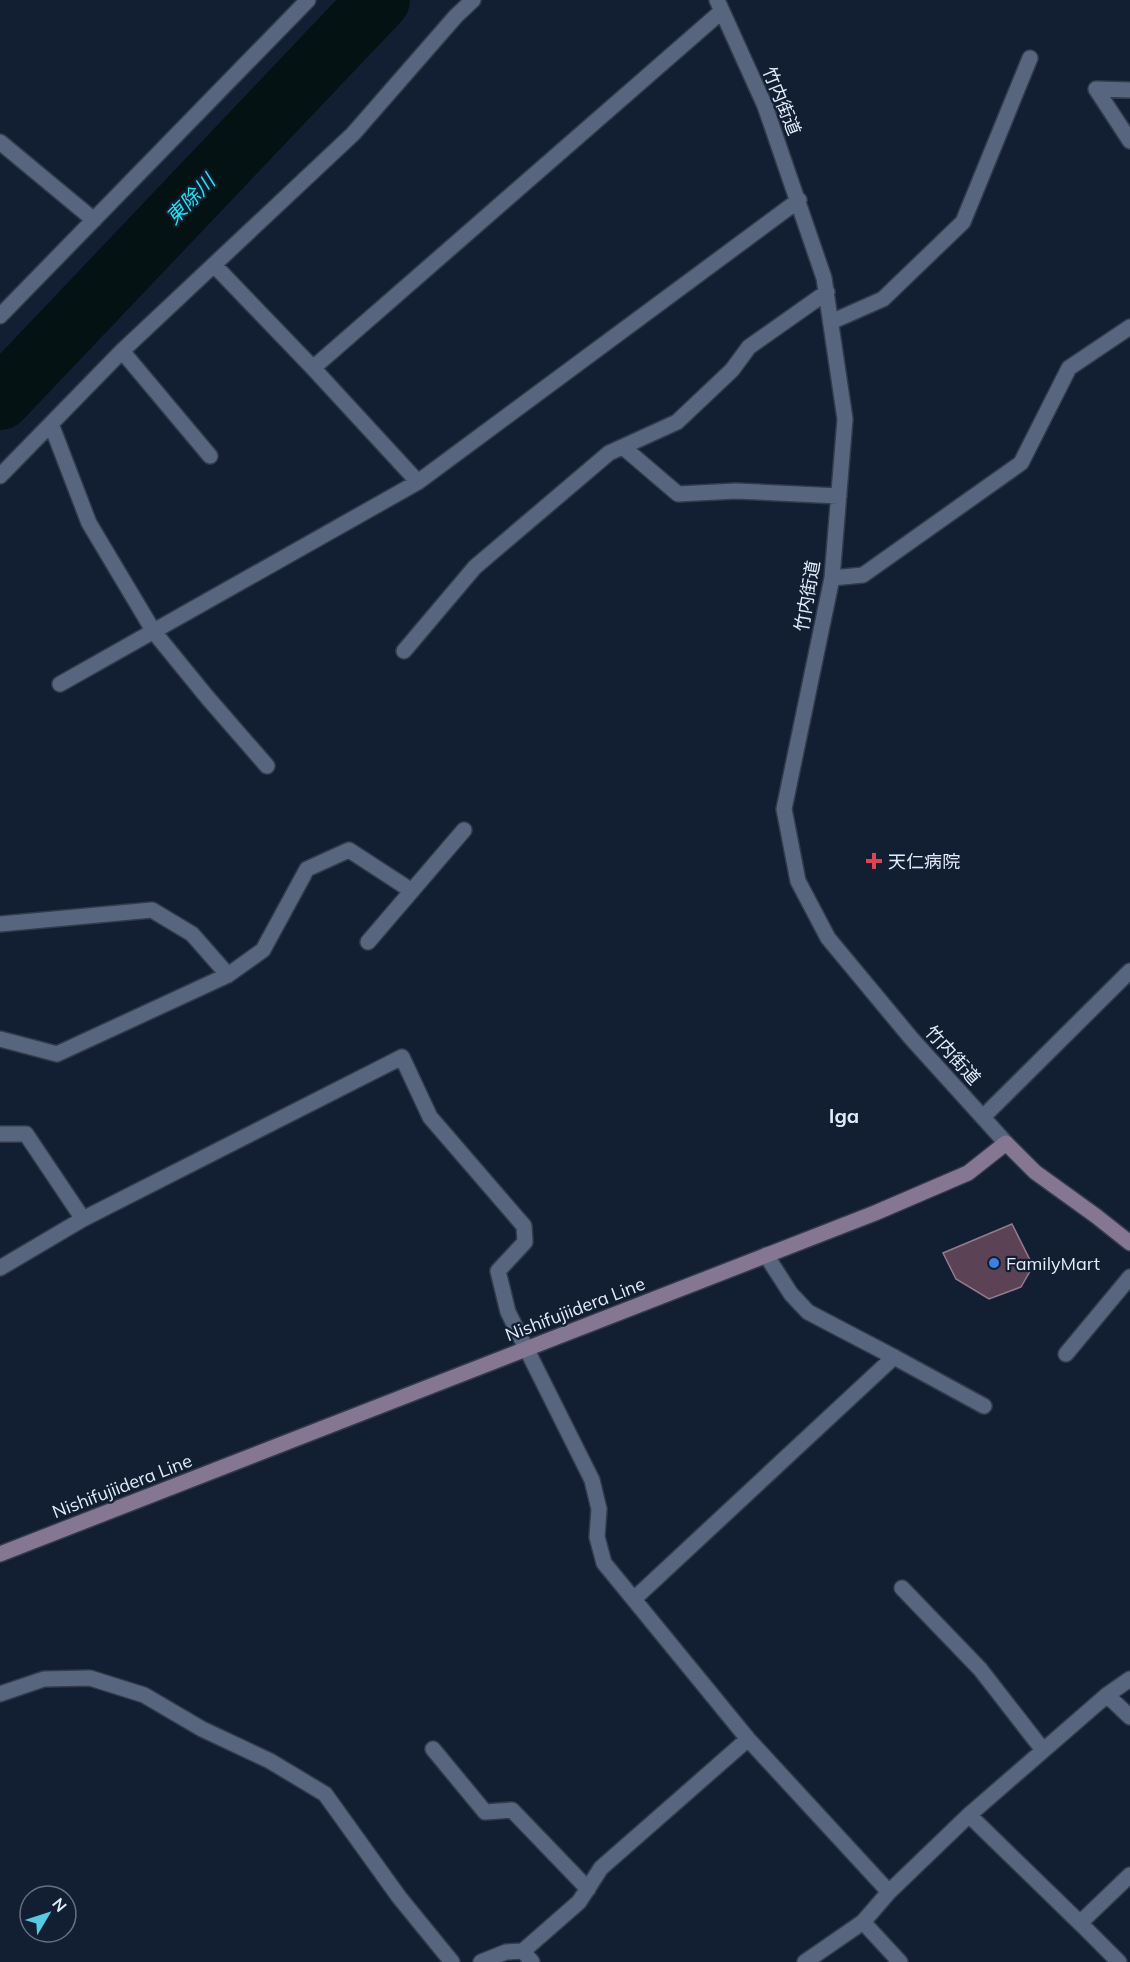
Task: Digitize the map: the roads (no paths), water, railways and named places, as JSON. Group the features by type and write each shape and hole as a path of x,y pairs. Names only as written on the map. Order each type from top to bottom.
{"main road":[{"path":"1006,1143 1035,1172 1096,1215 1130,1243"},
{"name":"Nishifujiidera Line","path":"0,1554 875,1213 968,1173 1006,1143"}],"street":[{"path":"0,315 308,0"},
{"path":"0,476 122,351 353,135 456,16 473,0"},
{"path":"313,368 719,5"},
{"name":"竹内街道","path":"719,5 765,106 799,200 824,279 845,419 832,578 784,808 798,881 828,938 911,1038 1006,1143"},
{"path":"831,322 883,299 963,222 1030,58"},
{"path":"1130,90 1096,89 1130,141"},
{"path":"0,142 93,220"},
{"path":"60,684 418,482 799,200"},
{"path":"214,265 418,482"},
{"path":"404,651 475,567 609,453 677,422 732,370 749,347 826,292"},
{"path":"832,578 863,575 1021,463 1069,368 1130,327"},
{"path":"122,351 210,456"},
{"path":"51,423 89,523 154,632 207,698 267,766"},
{"path":"623,447 678,494 736,491 839,495"},
{"path":"368,942 464,830"},
{"path":"0,1039 57,1054 228,975 263,950 307,869 350,850 412,891"},
{"path":"0,924 152,910 192,934 228,975"},
{"path":"983,1117 1130,971"},
{"path":"0,1268 83,1219 402,1057 430,1117 525,1226 525,1242 498,1271 508,1312 592,1480 599,1509 597,1537 604,1563 748,1739 889,1892"},
{"path":"0,1134 26,1134 83,1219"},
{"path":"766,1256 791,1294 808,1312 984,1406"},
{"path":"1066,1354 1130,1277"},
{"path":"634,1599 894,1358"},
{"path":"902,1588 980,1669 1043,1750"},
{"path":"0,1694 44,1679 90,1678 144,1695 202,1729 298,1777 325,1794 399,1897 452,1962"},
{"path":"805,1962 863,1922 889,1892 969,1815 1107,1695 1130,1679"},
{"path":"1107,1695 1130,1717"},
{"path":"481,1962 506,1952 528,1957 579,1902 601,1868 748,1739"},
{"path":"433,1749 485,1812 512,1810 588,1889"},
{"path":"969,1815 1119,1962"},
{"path":"1080,1923 1130,1875"},
{"path":"863,1922 900,1962"}],"waterway":[{"name":"東除川","path":"0,399 379,0"}],"place":[{"name":"天仁病院","path":"874,861"},
{"name":"FamilyMart","path":"994,1263"}],"district":[{"name":"Iga","path":"844,1115"}]}
